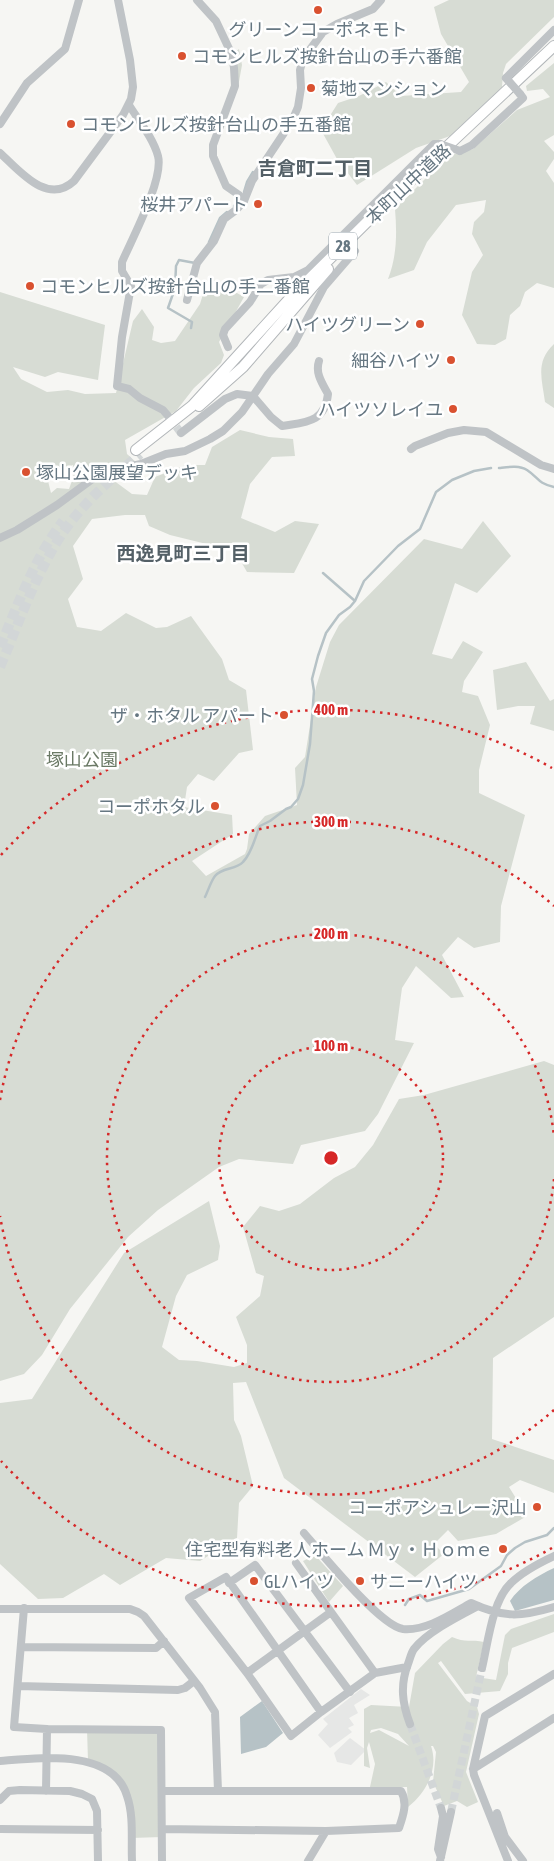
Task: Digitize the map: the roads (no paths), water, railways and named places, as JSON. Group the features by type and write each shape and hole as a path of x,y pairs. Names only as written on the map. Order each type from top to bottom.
{"highway":[{"name":"本町山中道路","path":"554,46 384,205 292,296 192,406 138,452 227,383 299,304 334,261 372,222 554,52"}],"street":[{"path":"0,124 27,83 66,49 79,0"},
{"path":"0,153 40,187 50,190 63,188 74,181 129,105 132,87 130,60 118,0"},
{"path":"197,0 216,21 232,55 235,86 213,145 213,156 226,186 244,201"},
{"path":"187,300 197,263 214,241 224,220 244,201 252,181 287,130 295,114 301,88 300,70 303,59 323,32 373,9 382,0"},
{"path":"228,347 222,335 225,329 250,302 261,284 268,280 294,277 308,270 434,144 440,144 460,151 472,145 522,98 506,78 554,30"},
{"path":"129,105 152,142 159,163 156,184 122,262 122,271 131,286 122,337 117,386 129,389 140,398 163,410 169,418"},
{"path":"0,538 57,505 102,472 141,464 166,454 185,451 223,431 242,412 268,374 294,344 324,287 355,250"},
{"path":"181,433 225,399 237,394 253,396 271,417 282,426 307,422 315,418 324,410 328,394 319,376 317,367 319,361"},
{"path":"411,449 448,433 464,430 486,432 542,465 554,469"},
{"path":"304,1534 355,1592 378,1613 402,1629 416,1628 437,1622 471,1603 513,1616 554,1607"},
{"path":"482,1668 500,1599 510,1583 523,1573 554,1556"},
{"path":"296,1563 375,1673"},
{"path":"229,1582 255,1565 350,1692"},
{"path":"321,1712 226,1577 189,1598 247,1673 291,1736 375,1673 407,1667"},
{"path":"410,1724 404,1707 402,1690 413,1650 457,1617 478,1606"},
{"path":"24,1608 14,1727 161,1730 162,1861"},
{"path":"0,1609 130,1610 144,1616 194,1681 215,1712 218,1791"},
{"path":"247,1673 331,1612"},
{"path":"21,1647 156,1648 164,1641"},
{"path":"508,1861 484,1803 473,1769 485,1716 554,1674"},
{"path":"18,1686 178,1690 186,1688 194,1681"},
{"path":"473,1769 553,1722"},
{"path":"46,1791 47,1729"},
{"path":"0,1762 46,1759 82,1760 95,1763 108,1770 118,1779 127,1793 131,1811 132,1861"},
{"path":"162,1790 402,1791 405,1808 399,1828 326,1830 162,1829"},
{"path":"0,1800 9,1791 70,1791 82,1794 92,1800 97,1811 98,1861"},
{"path":"441,1808 443,1816 438,1849 441,1859"},
{"path":"441,1859 451,1812"},
{"path":"497,1813 505,1837 523,1861"},
{"path":"0,1829 98,1830"},
{"path":"308,1861 326,1830"}],"waterway":[{"path":"244,192 253,172"},
{"path":"234,206 238,201"},
{"path":"209,242 220,218 227,212"},
{"path":"191,328 192,322 168,308 175,288 176,266 179,260 195,263"},
{"path":"323,573 355,601 364,581 398,546 420,529 436,492 452,480 474,471 491,468"},
{"path":"499,468 524,468 541,482 554,487"},
{"path":"205,897 218,873 240,865 246,858 260,826 291,807 298,799 303,785 310,744 314,691 312,679 318,656 326,633 339,615 355,601"},
{"path":"405,1605 409,1599 420,1595 427,1601 469,1589 501,1566 507,1555 515,1548 525,1542 547,1535 554,1528"}],"tunnel":[{"path":"169,417 181,433"},
{"path":"0,667 28,599 62,534 88,502 140,454"},
{"path":"0,647 35,566 63,521"},
{"path":"451,1812 482,1668"},
{"path":"410,1724 441,1808"}],"place":[{"name":"グリーンコーポネモト","path":"318,10"},
{"name":"コモンヒルズ按針台山の手六番館","path":"182,56"},
{"name":"菊地マンション","path":"311,88"},
{"name":"コモンヒルズ按針台山の手五番館","path":"71,124"},
{"name":"桜井アパート","path":"258,204"},
{"name":"コモンヒルズ按針台山の手二番館","path":"30,286"},
{"name":"ハイツグリーン","path":"420,324"},
{"name":"細谷ハイツ","path":"451,360"},
{"name":"ハイツソレイユ","path":"453,409"},
{"name":"塚山公園展望デッキ","path":"26,472"},
{"name":"ザ・ホタル アパート","path":"284,715"},
{"name":"コーポホタル","path":"215,806"},
{"name":"コーポアシュレー沢山","path":"537,1507"},
{"name":"住宅型有料老人ホーム Ｍｙ・Ｈｏｍｅ","path":"503,1549"},
{"name":"GLハイツ","path":"254,1581"},
{"name":"サニーハイツ","path":"360,1581"}],"district":[{"name":"吉倉町二丁目","path":"315,168"},
{"name":"西逸見町三丁目","path":"183,553"}],"park label":[{"name":"塚山公園","path":"82,759"}]}
